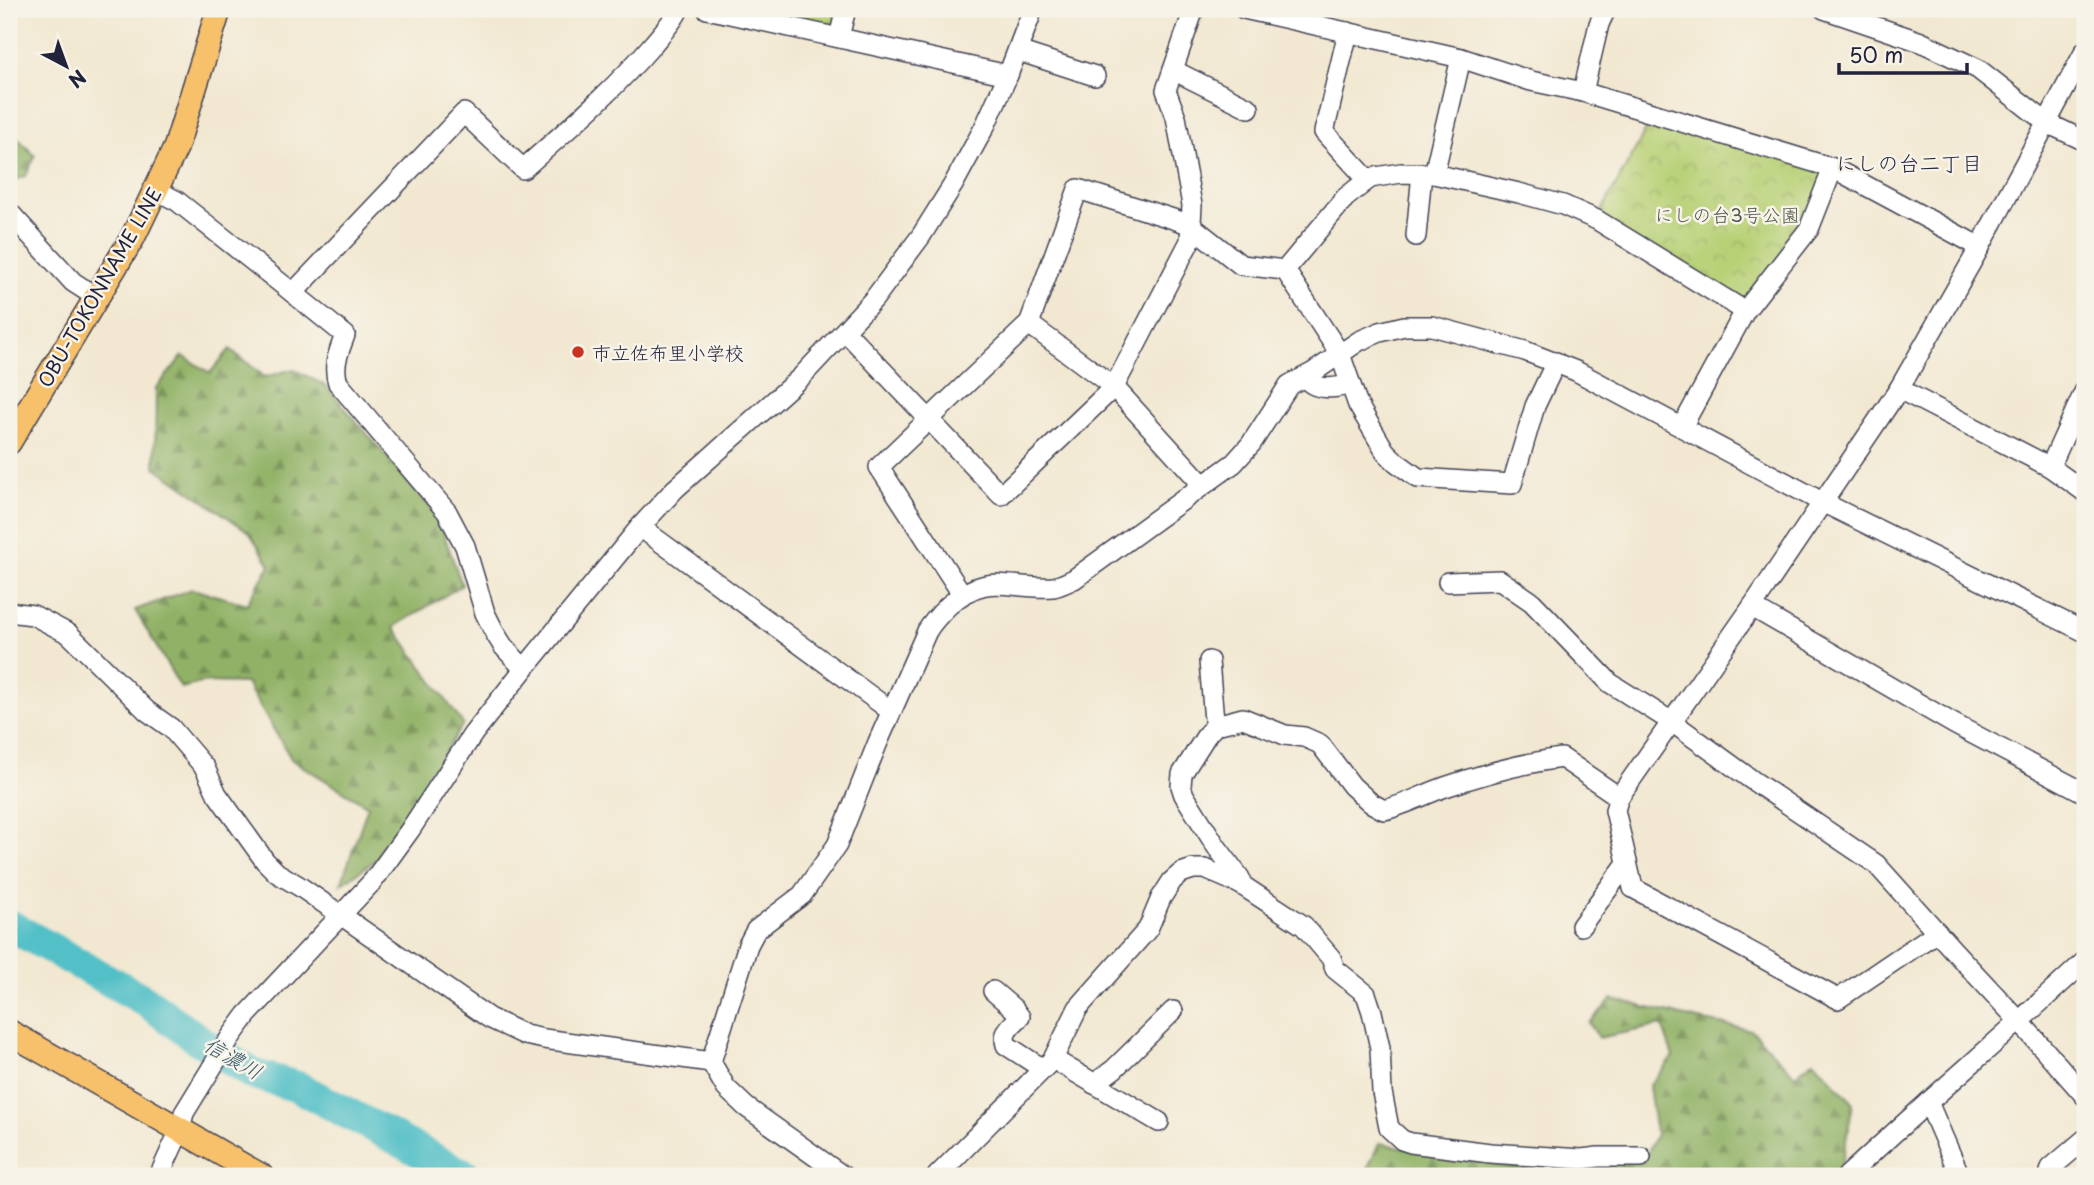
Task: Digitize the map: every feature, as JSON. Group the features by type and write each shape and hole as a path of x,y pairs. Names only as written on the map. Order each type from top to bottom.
{"main road":[{"name":"OBU-TOKONNAME LINE","path":"9,442 133,237 156,190 176,147 219,9"},
{"path":"9,1032 261,1176"}],"street":[{"path":"293,293 464,114 523,169 642,57 679,9"},
{"path":"707,9 1008,75"},
{"path":"839,37 846,9"},
{"path":"159,1176 180,1129 184,1113 230,1038 247,1015 373,881 474,734 524,669 640,527 675,489 801,377 874,299 953,185 985,126 1008,75 1032,9"},
{"path":"845,331 1001,495 1114,387 1190,240 1192,205 1176,117 1166,90 1194,9"},
{"path":"1244,9 1461,58 1531,81 1584,92 1833,168 1980,247"},
{"path":"1584,92 1599,24 1606,9"},
{"path":"1824,9 1920,42 1978,69 2047,123 2085,141"},
{"path":"1348,33 1325,132 1368,180"},
{"path":"1018,51 1095,76"},
{"path":"1937,932 1838,999 1633,888 1615,810 1619,797 1752,607 1899,389 1980,247 2085,51"},
{"path":"1416,236 1428,174 1461,58"},
{"path":"1172,70 1249,108"},
{"path":"1682,427 1745,311 1809,229 1833,168"},
{"path":"1285,270 1345,198 1370,178 1401,173 1428,174 1563,205 1597,220 1745,311"},
{"path":"962,594 879,467 1029,324 1078,189 1189,224 1241,265 1285,270"},
{"path":"156,190 177,201 345,335 335,361 338,383 447,512 465,546 485,614 503,646 524,669"},
{"path":"9,212 73,282 96,297"},
{"path":"1285,270 1344,363 1359,405 1385,451 1418,478 1512,484 1535,406 1556,362"},
{"path":"1029,324 1114,387 1203,485"},
{"path":"843,1176 746,1107 726,1088 711,1062 748,944 756,930 802,895 837,845 891,711 927,631 934,620 962,594 981,585 1000,583 1055,587 1074,579 1234,463 1251,444 1289,385 1359,341 1404,326 1432,326 1556,362 1822,502 2085,632"},
{"path":"1305,377 1308,382 1318,386 1332,388 1350,384"},
{"path":"1899,389 2050,467 2085,492"},
{"path":"2050,467 2085,390"},
{"path":"640,527 891,711"},
{"path":"1448,582 1500,580 1532,602 1610,683 1672,722 1876,864 2085,1096"},
{"path":"1752,607 1954,724 2085,793"},
{"path":"9,612 33,615 69,634 147,711 171,728 205,768 217,794 265,861 277,873 489,1018 524,1035 544,1040 711,1062"},
{"path":"1209,661 1216,725"},
{"path":"1240,884 1240,878 1216,846 1181,786 1182,774 1208,733 1216,725 1243,718 1285,735 1304,737 1320,744 1352,786 1371,803 1384,810 1447,786 1540,761 1562,758 1619,797"},
{"path":"1581,926 1627,863"},
{"path":"937,1176 1048,1064 1078,1008 1148,929 1161,898 1172,881 1181,873 1193,869 1206,869 1240,884 1304,926 1331,958 1335,969 1366,994 1381,1048 1385,1113 1389,1128 1402,1140 1435,1147 1490,1153 1582,1159 1641,1157"},
{"path":"1847,1176 2021,1022 2085,961"},
{"path":"993,991 1020,1017 1006,1031 1006,1045 1094,1084 1159,1122"},
{"path":"1094,1084 1114,1069 1172,1011"},
{"path":"1928,1102 1960,1176"},
{"path":"2049,1176 2051,1168 2085,1139"}],"green space":[{"path":"751,9 840,9 837,23 831,27"},
{"name":"にしの台3号公園","path":"1654,115 1833,168 1809,229 1745,311 1597,220"},
{"path":"9,129 35,156 26,176 9,182"},
{"path":"230,349 265,377 293,369 326,386 437,515 462,585 394,627 463,724 376,860 341,884 368,806 292,760 246,683 204,682 181,688 135,610 192,589 247,604 270,565 249,532 155,467 156,388 183,356 210,373"},
{"path":"1612,999 1751,1030 1795,1075 1814,1060 1853,1103 1840,1173 1836,1176 1586,1176 1611,1164 1644,1161 1656,1134 1649,1086 1673,1057 1662,1025 1599,1038 1589,1023"},
{"path":"1379,1143 1562,1176 1365,1174"}],"waterway":[{"name":"信濃川","path":"9,925 144,1000 202,1042 253,1074 298,1087 466,1176"}],"place":[{"name":"市立佐布里小学校","path":"578,352"}],"district":[{"name":"にしの台二丁目","path":"1909,162"}]}
